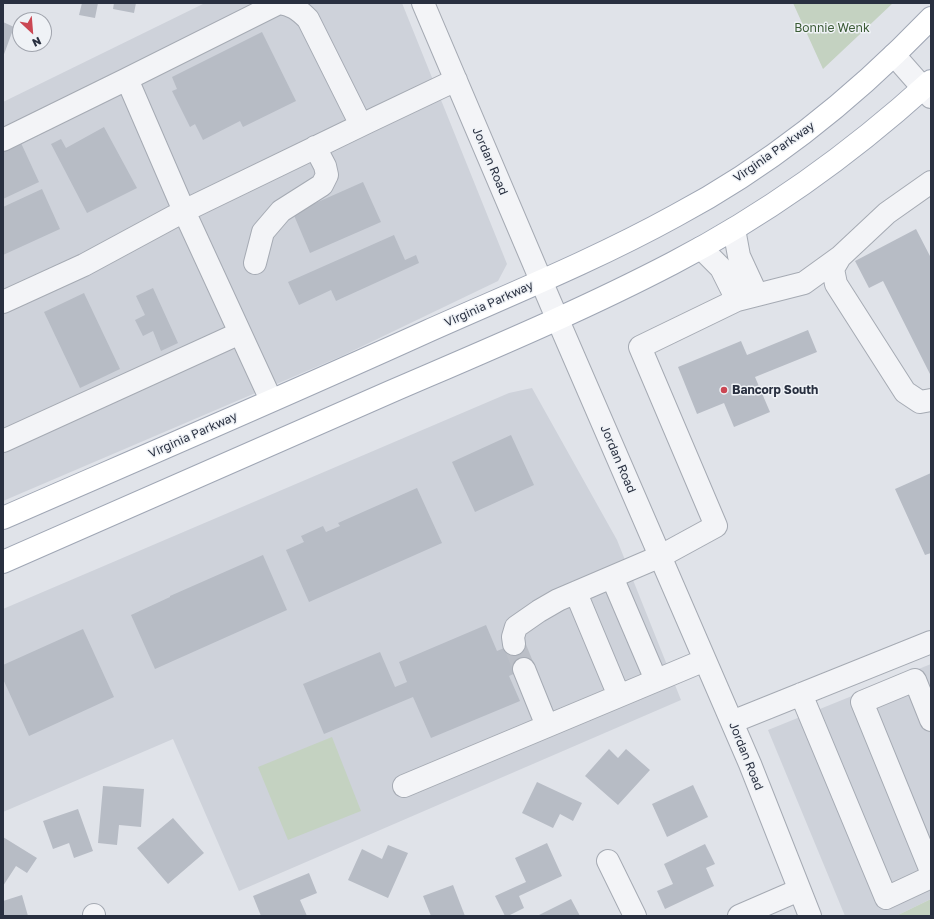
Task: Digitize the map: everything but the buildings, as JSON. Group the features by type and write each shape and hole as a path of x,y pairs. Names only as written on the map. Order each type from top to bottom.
{"main road":[{"name":"Virginia Parkway","path":"3,518 541,281 634,237 710,196 799,136 866,82 931,18"},
{"path":"3,562 557,319 640,280 701,248 759,214 829,166 928,89"}],"street":[{"path":"3,140 279,3 288,4 296,8 308,18 361,125"},
{"name":"Jordan Road","path":"423,3 557,319 750,764 810,916"},
{"path":"894,56 928,89"},
{"path":"127,78 184,211 271,400"},
{"path":"3,302 84,265 184,211 456,80"},
{"path":"256,263 263,232 281,211 322,185 327,175 325,166 315,147"},
{"path":"514,644 513,637 516,627 552,604 660,556 716,526 640,347 747,297 804,283 840,257 887,213 929,189"},
{"path":"734,229 747,297"},
{"path":"701,248 747,297"},
{"path":"840,257 833,269 836,284 905,392 920,402 931,400"},
{"path":"3,441 240,333"},
{"path":"612,577 656,680"},
{"path":"576,593 619,696"},
{"path":"732,722 931,642"},
{"path":"404,786 705,660"},
{"path":"524,669 547,726"},
{"path":"931,720 915,680 862,702 931,871"},
{"path":"801,694 886,898 931,877"},
{"path":"608,862 635,916"},
{"path":"739,916 799,890"}],"shaded area":[{"path":"205,3 402,3 507,264 498,281 342,356 3,501 3,102"},
{"path":"532,388 617,540 681,700 239,891 173,739 3,812 3,609 509,393"},
{"path":"931,664 931,899 896,916 845,916 768,730"}],"green space":[{"name":"Bonnie Wenk","path":"793,3 893,3 823,69"},
{"path":"332,737 361,811 288,840 258,767"},
{"path":"931,899 931,916 896,916"}],"tunnel":[{"path":"514,644 524,669"}],"place":[{"name":"Bancorp South","path":"724,390"}]}
